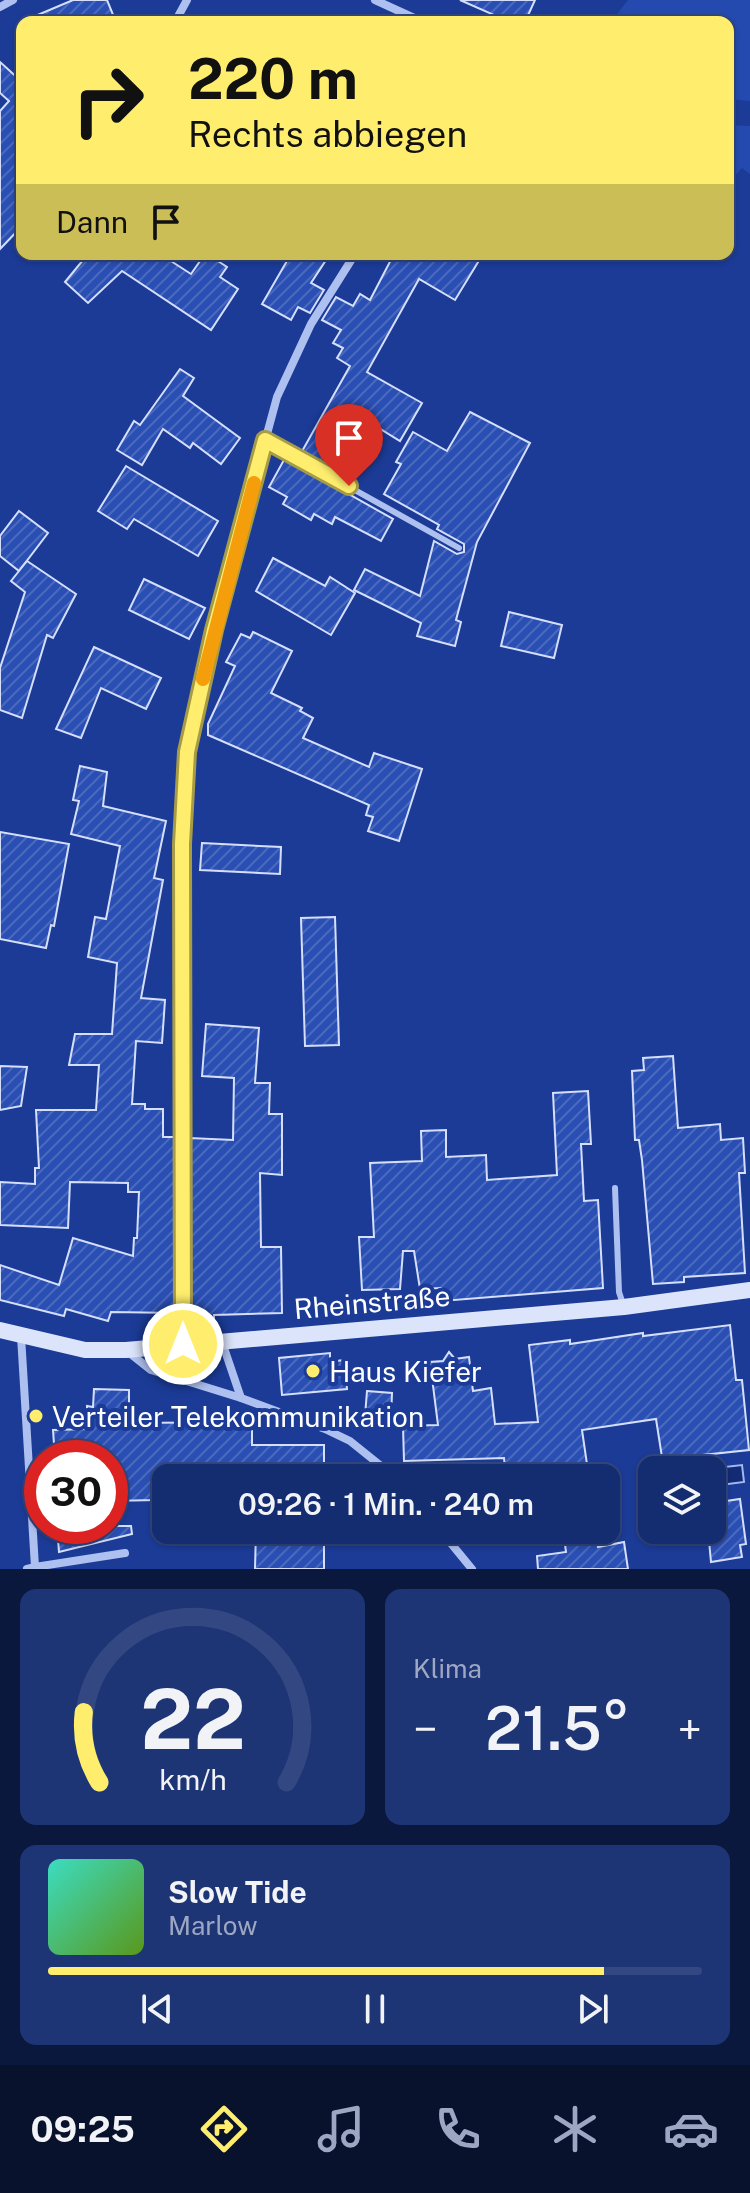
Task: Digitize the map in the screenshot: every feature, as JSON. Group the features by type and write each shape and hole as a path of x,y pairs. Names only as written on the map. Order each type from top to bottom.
{"main road":[{"name":"Rheinstraße","path":"0,1330 85,1350 126,1350 624,1307 750,1290"}],"street":[{"path":"0,7 13,0"},
{"path":"375,0 410,16"},
{"path":"183,1344 182,844 187,752 214,630 277,397 311,324 351,260"},
{"path":"21,1336 31,1568 125,1553"},
{"path":"222,1341 241,1398"},
{"path":"126,1350 151,1370 241,1398 350,1441 379,1464"},
{"path":"451,1544 472,1569"}],"lane":[{"path":"265,440 459,548"},
{"path":"615,1188 619,1292 624,1307"}],"shaded area":[{"path":"628,0 750,0 750,101 734,100 734,16 616,16"},
{"path":"734,125 750,126 750,174 742,168 734,177"}],"water":[{"path":"742,1465 744,1482 726,1484 726,1467"}],"building":[{"path":"73,0 107,0 114,16 35,16"},
{"path":"460,0 535,0 528,16 496,16"},
{"path":"0,62 16,77 16,232 0,249 0,111 9,101 0,93"},
{"path":"83,260 169,260 191,274 201,260 216,260 227,267 220,277 238,289 211,330 122,271 88,303 65,282"},
{"path":"288,260 326,260 311,283 324,290 310,313 298,307 291,320 262,304"},
{"path":"391,260 479,260 455,300 419,279 367,372 422,403 400,441 364,419 333,471 301,453 350,366 337,358 343,348 333,343 341,330 322,320 336,297 353,306 360,294 370,300"},
{"path":"180,369 194,378 183,396 240,438 221,464 193,443 190,448 163,429 142,465 117,450 134,421 140,425"},
{"path":"470,412 530,443 477,542 456,620 461,622 455,646 417,636 421,623 354,590 365,569 420,596 434,541 457,554 464,552 464,544 437,529 439,525 384,494 401,464 396,462 413,432 447,451"},
{"path":"285,458 393,519 381,541 335,517 332,524 314,514 311,520 283,504 287,497 269,487"},
{"path":"126,466 218,521 198,556 134,519 127,529 98,511"},
{"path":"19,511 48,533 19,571 0,556 0,536"},
{"path":"273,558 325,586 330,577 355,593 331,635 256,591"},
{"path":"27,561 76,594 53,638 47,635 22,718 0,710 0,668 25,592 11,581"},
{"path":"144,579 205,608 189,639 129,610"},
{"path":"509,612 562,625 554,658 501,646"},
{"path":"253,632 292,651 271,693 302,708 300,711 313,718 303,738 369,767 374,753 422,769 399,841 368,831 373,817 366,815 369,805 208,735 208,724 235,666 226,662 241,634 250,638"},
{"path":"94,647 161,678 146,709 101,688 81,738 56,729"},
{"path":"80,766 107,772 103,806 166,821 154,878 163,880 141,998 165,1000 162,1043 136,1041 132,1104 145,1104 145,1109 163,1109 163,1137 176,1137 176,1313 111,1312 108,1321 66,1309 64,1316 0,1300 0,1265 59,1285 73,1238 133,1256 134,1238 137,1238 139,1192 128,1192 128,1183 70,1182 68,1228 0,1225 0,1182 35,1184 35,1168 39,1168 36,1110 96,1110 99,1065 69,1065 75,1034 112,1034 117,963 88,957 95,917 106,919 120,846 71,834 79,801 73,800"},
{"path":"0,832 69,844 54,926 51,925 46,948 0,939"},
{"path":"202,843 281,847 280,874 200,870"},
{"path":"335,917 339,1045 305,1046 301,918"},
{"path":"206,1024 259,1028 255,1083 270,1083 269,1114 282,1114 282,1175 260,1173 261,1247 281,1247 282,1313 214,1315 214,1320 190,1320 190,1138 233,1140 234,1078 202,1076"},
{"path":"673,1056 678,1128 720,1124 721,1140 743,1138 745,1173 739,1173 745,1273 684,1277 684,1282 653,1284 642,1160 639,1140 635,1140 632,1071 644,1070 643,1058"},
{"path":"0,1066 27,1067 21,1106 0,1110"},
{"path":"588,1091 591,1144 581,1144 584,1201 598,1200 603,1288 442,1301 441,1288 420,1289 414,1251 403,1251 400,1289 362,1290 359,1237 374,1237 370,1163 422,1161 421,1131 446,1130 446,1157 486,1155 487,1180 557,1175 553,1093"},
{"path":"730,1325 736,1380 742,1380 749,1450 662,1456 656,1419 582,1430 587,1464 505,1464 504,1458 404,1461 403,1426 438,1425 430,1362 443,1361 449,1352 455,1359 469,1357 473,1391 491,1388 495,1424 538,1422 529,1345 570,1340 570,1344 643,1333 643,1336"},
{"name":"Haus Kiefer","path":"330,1353 330,1362 344,1360 347,1389 282,1395 279,1358"},
{"path":"94,1389 129,1390 129,1423 252,1422 252,1445 324,1445 324,1464 152,1464 152,1500 128,1501 128,1440 54,1440 53,1430 87,1429 87,1406 93,1407"},
{"path":"367,1391 392,1393 391,1418 365,1416"},
{"path":"740,1499 746,1544 740,1545 742,1557 711,1562 709,1544 726,1544 726,1501"},
{"path":"624,1542 628,1569 538,1569 537,1556 566,1552 565,1544 598,1544 598,1547"},
{"path":"58,1544 91,1544 59,1552"},
{"path":"256,1544 324,1544 324,1569 255,1569"}],"slow traffic":[{"path":"203,679 254,483"}],"place":[{"name":"Haus Kiefer","path":"313,1371"},
{"name":"Verteiler Telekommunikation","path":"36,1416"}],"route":[{"path":"183,1344 182,844 187,752 214,630 265,440 349,486"}]}
